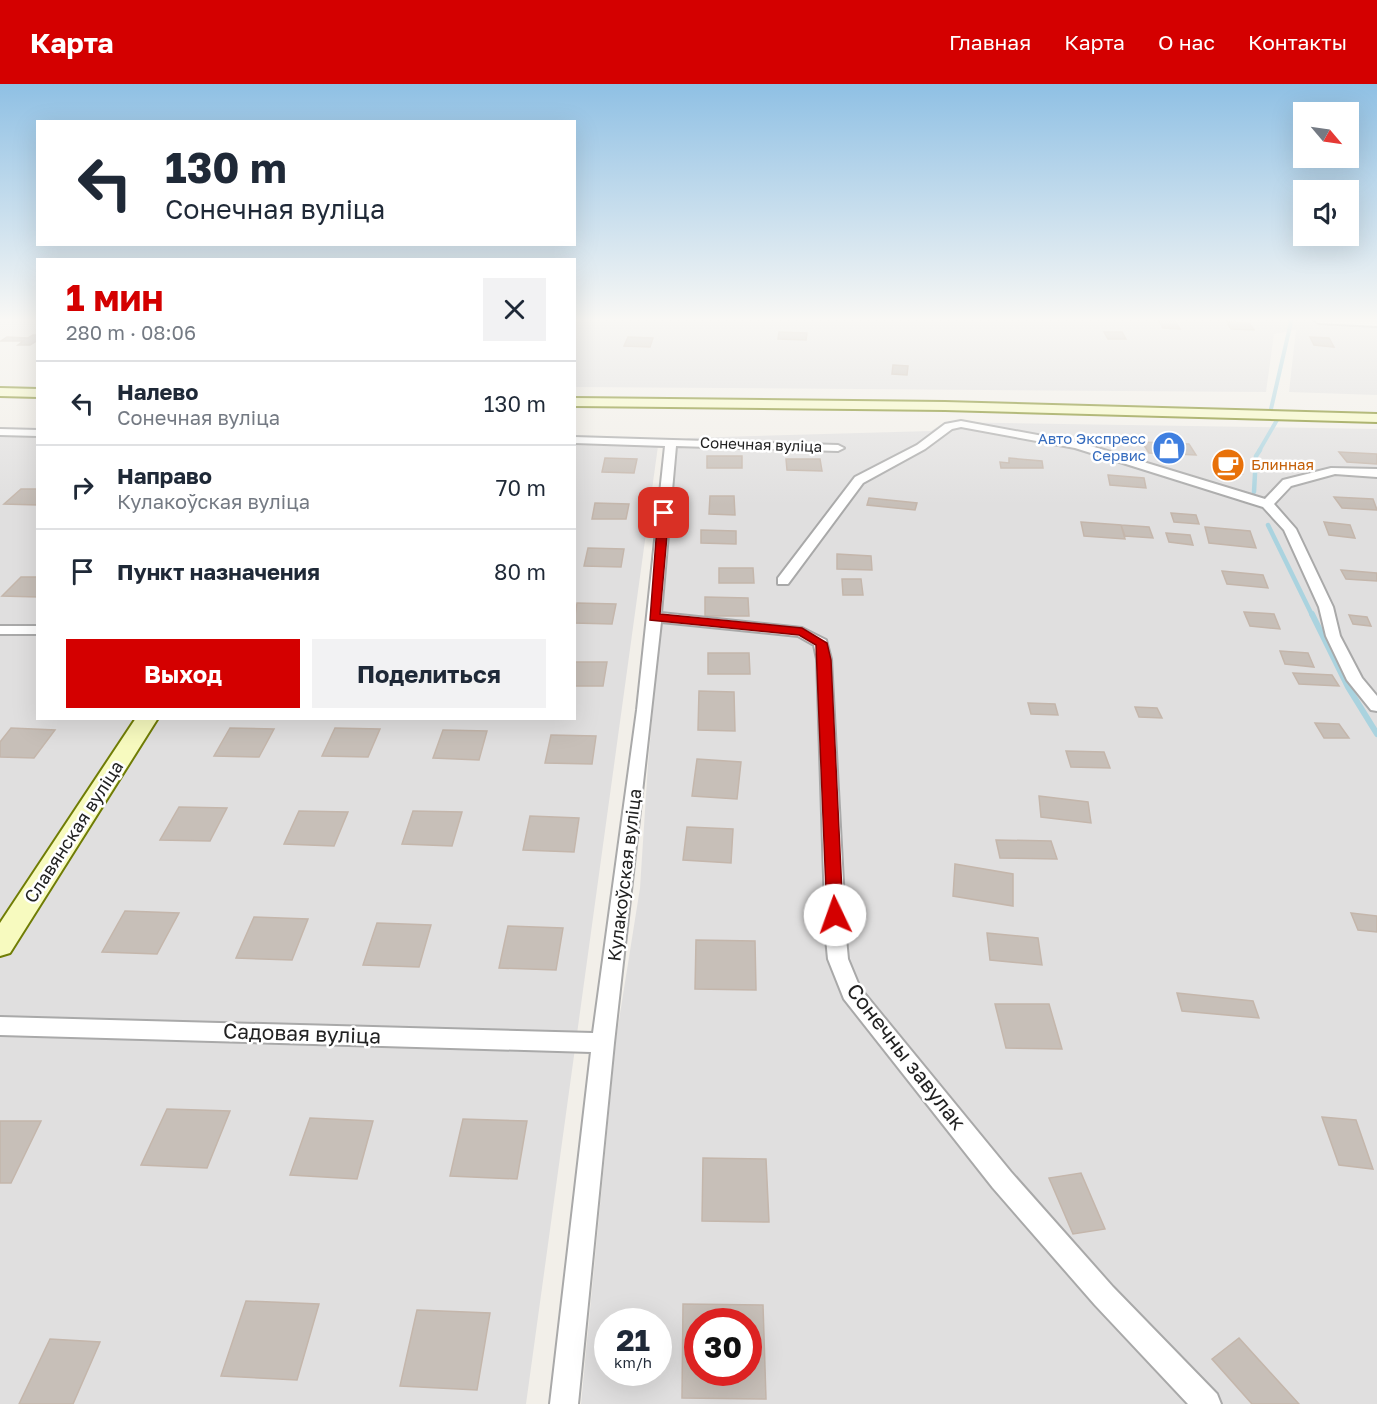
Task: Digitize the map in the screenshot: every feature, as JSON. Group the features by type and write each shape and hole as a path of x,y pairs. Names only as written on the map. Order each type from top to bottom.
{"main road":[{"path":"0,392 36,393"},
{"path":"576,402 945,406 1377,418"},
{"name":"Славянская вуліца","path":"0,945 146,720"}],"street":[{"path":"945,406 950,416 961,424"},
{"path":"783,581 859,480 921,447 949,426 961,424 1077,445 1267,504 1290,529 1326,607 1333,636 1354,680 1377,705"},
{"path":"0,432 36,433"},
{"path":"576,440 678,442"},
{"name":"Сонечная вуліца","path":"678,442 838,448"},
{"name":"Кулакоўская вуліца","path":"564,1404 603,1043 642,733 662,618 678,442"},
{"path":"1267,504 1287,483 1335,470 1377,473"},
{"name":"Сонечны завулак","path":"662,618 802,632 821,643 825,660 836,938 838,959 851,993 1002,1180 1104,1296 1207,1404"},
{"path":"0,630 36,630"},
{"name":"Садовая вуліца","path":"0,1026 603,1043"}],"shaded area":[{"path":"576,382 1267,382 1266,392 576,387"},
{"path":"1290,382 1377,382 1377,395 1289,392"},
{"path":"945,422 1377,429 1377,1404 581,1404 616,1039 640,888 648,764 677,444 688,438 931,431"},
{"path":"0,436 36,437 36,720 576,720 576,445 658,446 526,1404 0,1404"}],"building":[{"name":"Авто Экспресс Сервис","path":"1142,442 1189,444 1196,455 1149,453"},
{"path":"1339,452 1377,454 1377,464 1347,462"},
{"path":"707,456 742,456 742,468 707,468"},
{"name":"Блинная","path":"1214,457 1229,457 1242,474 1227,473"},
{"path":"605,458 637,459 634,473 602,472"},
{"path":"1009,458 1042,461 1043,468 1001,468 1000,462 1009,463"},
{"path":"786,459 820,459 822,471 787,470"},
{"path":"1108,475 1144,478 1146,488 1110,485"},
{"path":"21,489 36,489 36,505 4,504"},
{"path":"710,496 734,496 735,515 709,514"},
{"path":"1334,497 1373,499 1377,510 1342,508"},
{"path":"869,498 917,503 915,510 867,505"},
{"path":"595,503 629,504 626,519 592,519"},
{"path":"1171,513 1196,515 1199,524 1174,522"},
{"path":"1081,522 1121,525 1125,539 1084,536"},
{"path":"1324,522 1350,525 1355,538 1329,535"},
{"path":"1121,525 1149,527 1153,538 1125,536"},
{"path":"1205,527 1250,531 1256,548 1209,543"},
{"path":"701,530 736,531 736,544 701,543"},
{"path":"1166,533 1190,535 1193,545 1169,542"},
{"path":"588,548 624,549 621,567 584,566"},
{"path":"837,554 871,556 872,570 837,569"},
{"path":"719,568 753,568 754,583 719,583"},
{"path":"1341,570 1377,573 1377,581 1346,579"},
{"path":"1222,571 1263,575 1268,588 1227,584"},
{"path":"21,577 36,577 36,597 2,596"},
{"path":"842,579 861,579 863,595 843,595"},
{"path":"705,597 748,598 749,616 705,616"},
{"path":"577,603 616,604 612,624 576,623"},
{"path":"1244,612 1274,614 1280,629 1250,626"},
{"path":"1349,615 1367,617 1371,626 1353,624"},
{"path":"1280,651 1308,653 1314,667 1285,664"},
{"path":"708,653 749,653 750,674 708,674"},
{"path":"576,662 607,662 603,686 576,686"},
{"path":"1293,673 1332,675 1339,686 1299,684"},
{"path":"699,691 734,692 735,731 698,730"},
{"path":"1028,703 1055,704 1058,715 1031,714"},
{"path":"1135,707 1157,708 1162,718 1139,717"},
{"path":"1315,723 1339,724 1349,738 1324,738"},
{"path":"11,728 55,730 34,758 0,757 0,742"},
{"path":"230,728 274,729 259,757 214,756"},
{"path":"335,728 380,729 368,757 322,756"},
{"path":"443,730 487,731 479,760 433,758"},
{"path":"551,735 596,736 592,764 545,763"},
{"path":"1066,751 1104,752 1110,768 1071,767"},
{"path":"697,759 741,762 737,799 692,796"},
{"path":"1039,796 1088,802 1091,823 1041,817"},
{"path":"179,807 227,808 210,841 160,840"},
{"path":"299,811 348,812 334,846 284,844"},
{"path":"413,811 462,812 452,846 402,844"},
{"path":"530,816 579,818 574,852 523,850"},
{"path":"687,827 733,829 731,863 683,860"},
{"path":"996,840 1051,841 1057,859 1000,858"},
{"path":"955,864 1013,874 1013,906 953,896"},
{"path":"125,911 179,913 157,954 102,952"},
{"path":"1351,913 1377,916 1377,932 1358,930"},
{"path":"254,917 308,919 292,960 236,958"},
{"path":"377,923 431,925 419,967 363,965"},
{"path":"508,926 563,928 556,970 499,968"},
{"path":"987,933 1038,938 1042,965 990,960"},
{"path":"696,940 755,941 756,990 695,989"},
{"path":"1177,993 1253,1001 1259,1018 1182,1011"},
{"path":"995,1004 1049,1004 1062,1049 1006,1048"},
{"path":"167,1109 230,1111 207,1168 141,1165"},
{"path":"1322,1117 1356,1120 1373,1169 1339,1165"},
{"path":"310,1118 373,1121 357,1179 290,1175"},
{"path":"463,1119 527,1121 517,1179 450,1176"},
{"path":"0,1121 41,1121 11,1183 0,1183"},
{"path":"703,1158 766,1159 769,1222 702,1221"},
{"path":"1081,1173 1105,1229 1073,1234 1049,1178"},
{"path":"246,1301 319,1304 297,1380 221,1376"},
{"path":"683,1304 763,1305 766,1399 682,1398"},
{"path":"417,1310 490,1313 477,1390 400,1386"},
{"path":"1239,1338 1299,1404 1252,1404 1212,1359"},
{"path":"50,1339 100,1342 73,1404 19,1404"}],"waterway":[{"path":"1271,409 1277,382"},
{"path":"1259,451 1277,420"},
{"path":"1254,492 1256,456 1260,450"},
{"path":"1268,525 1312,615"},
{"path":"1312,614 1348,687 1377,734"}],"place":[{"name":"Авто Экспресс Сервис","path":"1169,448"},
{"name":"Блинная","path":"1228,465"}],"route":[{"path":"664,513 654,617 802,632 821,643 825,660 835,915"}]}
